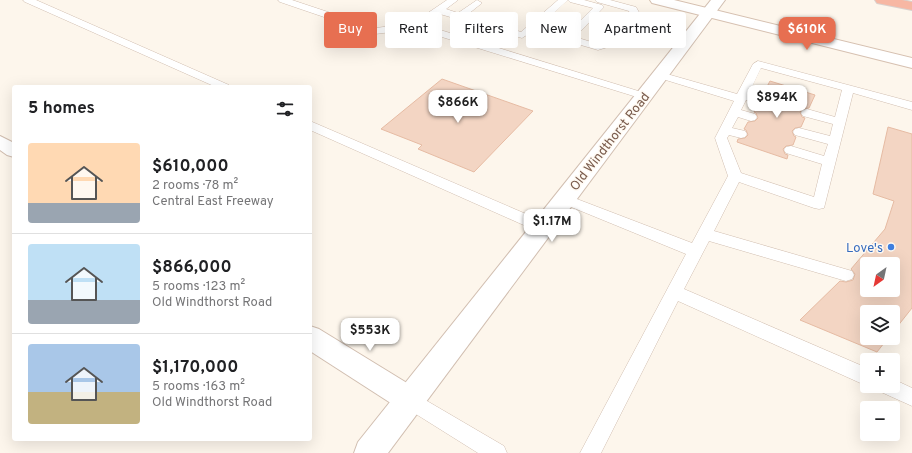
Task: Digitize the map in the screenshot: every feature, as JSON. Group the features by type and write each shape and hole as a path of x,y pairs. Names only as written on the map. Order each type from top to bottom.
{"highway":[{"path":"882,0 912,6"}],"street":[{"path":"657,0 713,6 912,63"},
{"name":"Old Windthorst Road","path":"369,453 713,6"},
{"path":"0,142 12,150"},
{"path":"312,338 410,400"}],"lane":[{"path":"28,0 220,85"},
{"path":"283,0 375,32 385,31"},
{"path":"432,0 446,5 455,12"},
{"path":"550,12 564,0"},
{"path":"573,0 599,7 581,25"},
{"path":"581,42 598,47 607,44 635,14 633,9 600,0"},
{"path":"465,12 477,3"},
{"path":"436,12 446,5"},
{"path":"504,53 526,33"},
{"path":"442,34 644,96"},
{"path":"518,35 522,36"},
{"path":"590,453 735,176 720,138 758,64 912,106"},
{"path":"660,76 738,102 760,100"},
{"path":"735,176 819,204 848,89"},
{"path":"738,102 751,117"},
{"path":"807,113 840,122"},
{"path":"312,126 542,227"},
{"path":"724,130 741,134"},
{"path":"799,132 834,142"},
{"path":"791,150 829,162"},
{"path":"564,199 695,252"},
{"path":"704,234 846,275"},
{"path":"674,292 860,374"},
{"path":"900,392 912,397"},
{"path":"410,400 497,453"}],"building":[{"path":"442,79 533,111 474,172 418,149 422,145 381,129"},
{"path":"770,81 815,95 809,108 803,109 800,112 802,117 805,118 801,127 795,128 792,131 796,137 793,145 786,146 783,149 785,154 788,155 787,159 737,142 738,139 745,138 748,135 744,129 748,122 755,121 758,118 754,112 757,105 761,105 767,101 767,99 762,96"},
{"name":"Love's","path":"888,127 912,134 912,308 900,323 900,305 860,305 860,345 800,320 840,281 846,282 853,280 855,274 851,269 860,258 860,297 900,297 900,257 861,257 885,229 894,201 873,194"},
{"name":"Love's","path":"860,345 882,345 877,352"}],"place":[{"name":"Love's","path":"891,247"}]}
